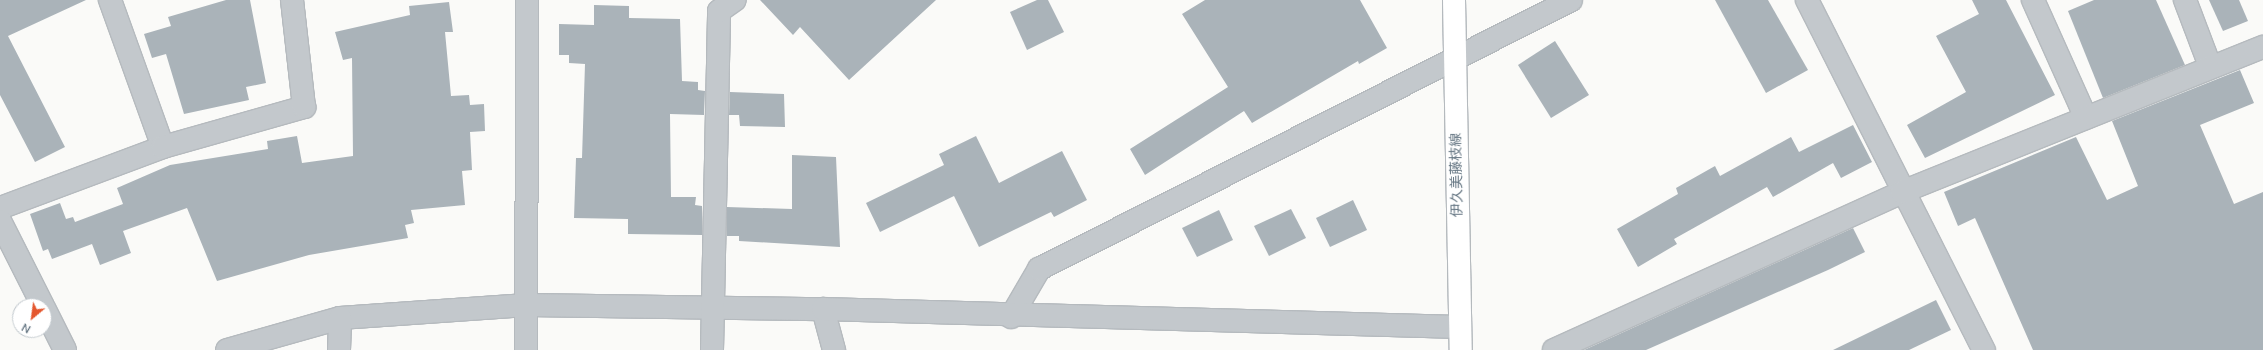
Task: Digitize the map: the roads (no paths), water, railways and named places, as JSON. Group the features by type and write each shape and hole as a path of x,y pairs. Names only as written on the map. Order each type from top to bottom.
{"main road":[{"name":"伊久美藤枝線","path":"1454,0 1461,350"}],"street":[{"path":"110,0 163,147"},
{"path":"0,208 163,147 304,107 292,0"},
{"path":"526,350 527,0"},
{"path":"712,350 719,11 735,0"},
{"path":"1011,317 1039,270 1455,61 1571,0"},
{"path":"1807,0 1902,192 1984,350"},
{"path":"2032,0 2086,118"},
{"path":"2185,0 2210,66"},
{"path":"1554,350 1902,192 2210,66 2263,47"},
{"path":"0,221 39,298"},
{"path":"227,350 340,318 527,305 823,309 1011,317 1460,327"},
{"path":"823,309 834,350"},
{"path":"339,350 340,318"},
{"path":"52,323 66,350"}]}
